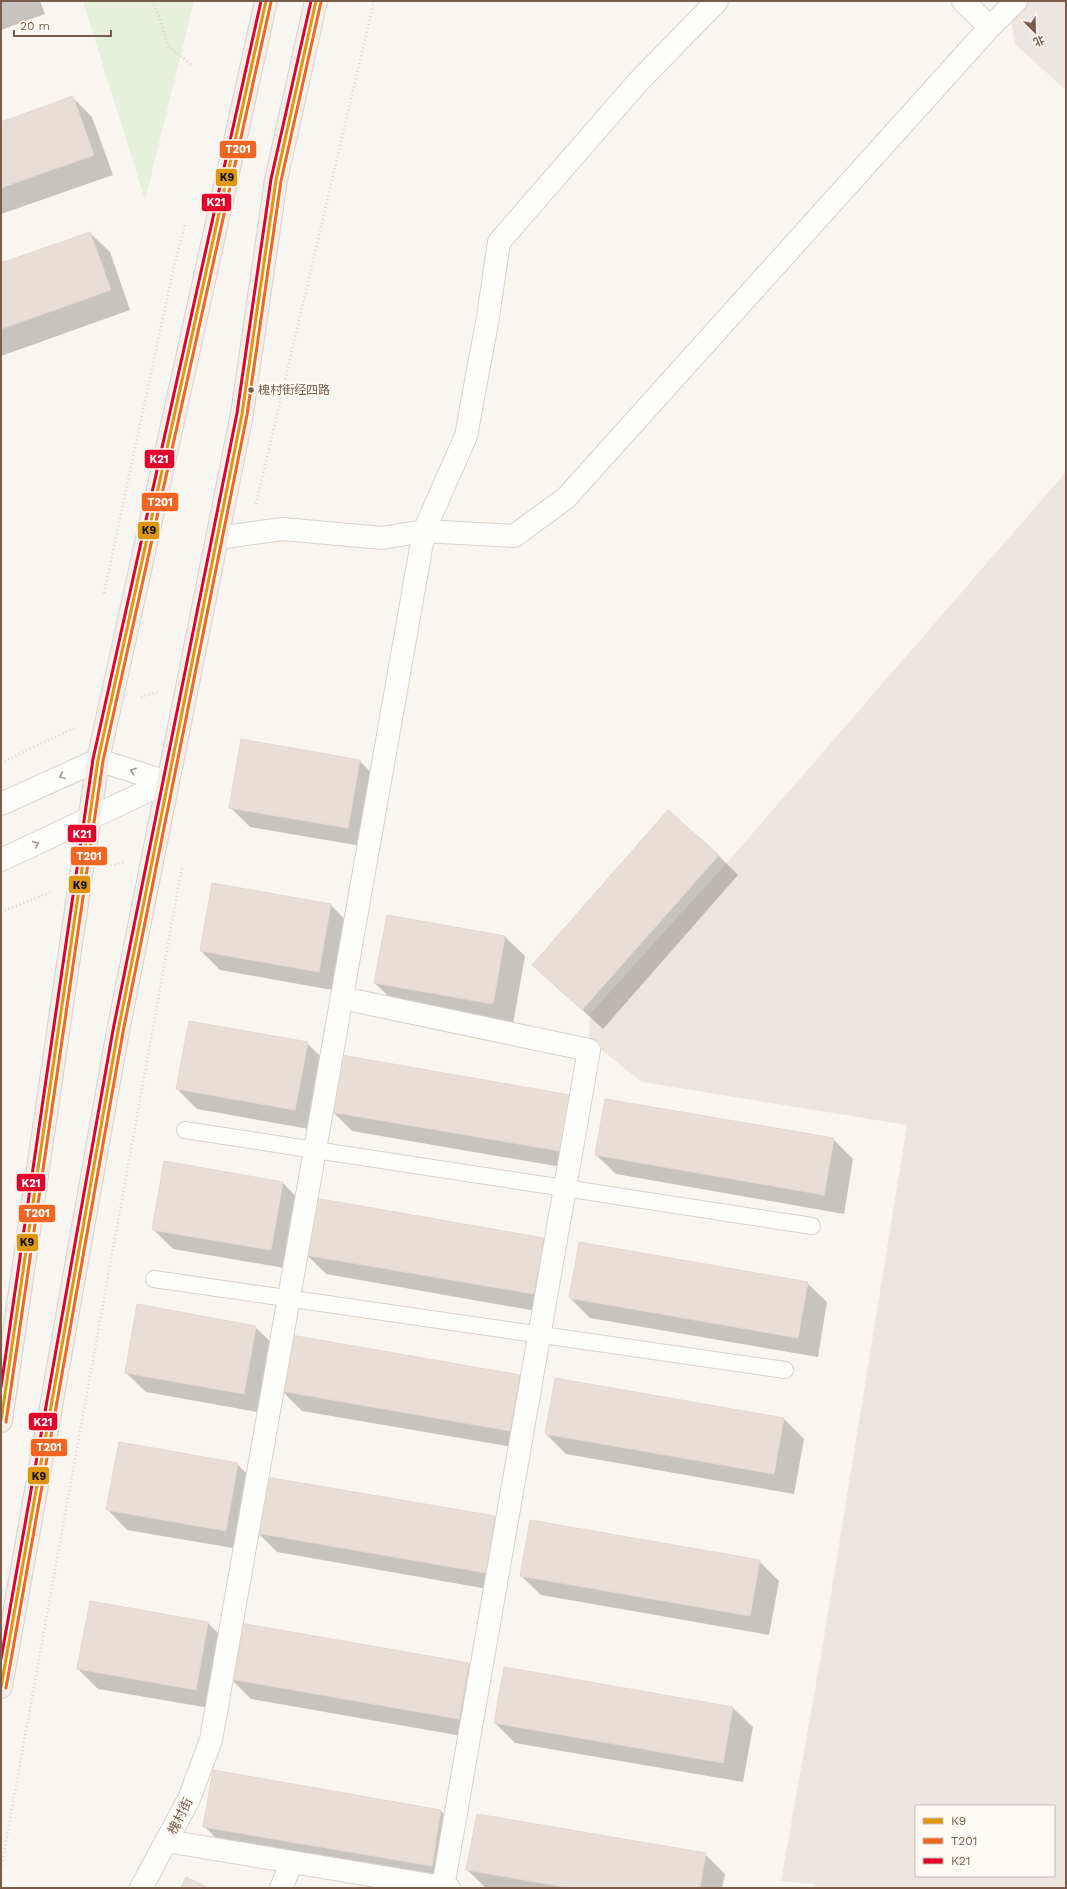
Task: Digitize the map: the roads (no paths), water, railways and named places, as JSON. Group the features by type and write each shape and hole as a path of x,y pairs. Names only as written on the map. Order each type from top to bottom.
{"main road":[{"path":"1,1421 73,935 88,819 98,760 266,1"},
{"path":"1,1687 118,1031 242,414 276,180 316,1"}],"street":[{"name":"槐村街","path":"141,1888 189,1799 211,1740 424,531 466,436 488,317 499,242 638,82 717,1"},
{"path":"963,1 990,27"},
{"path":"217,538 283,529 382,538 424,531 514,536 566,498 990,27 1016,1"},
{"path":"1,804 98,760 168,782"},
{"path":"1,860 168,782"},
{"path":"166,1841 446,1888 589,1050 342,998"},
{"path":"282,1888 292,1862"}],"lane":[{"path":"185,1130 812,1226"},
{"path":"154,1278 785,1370"}],"place":[{"name":"槐村街经四路","path":"251,390"}]}
